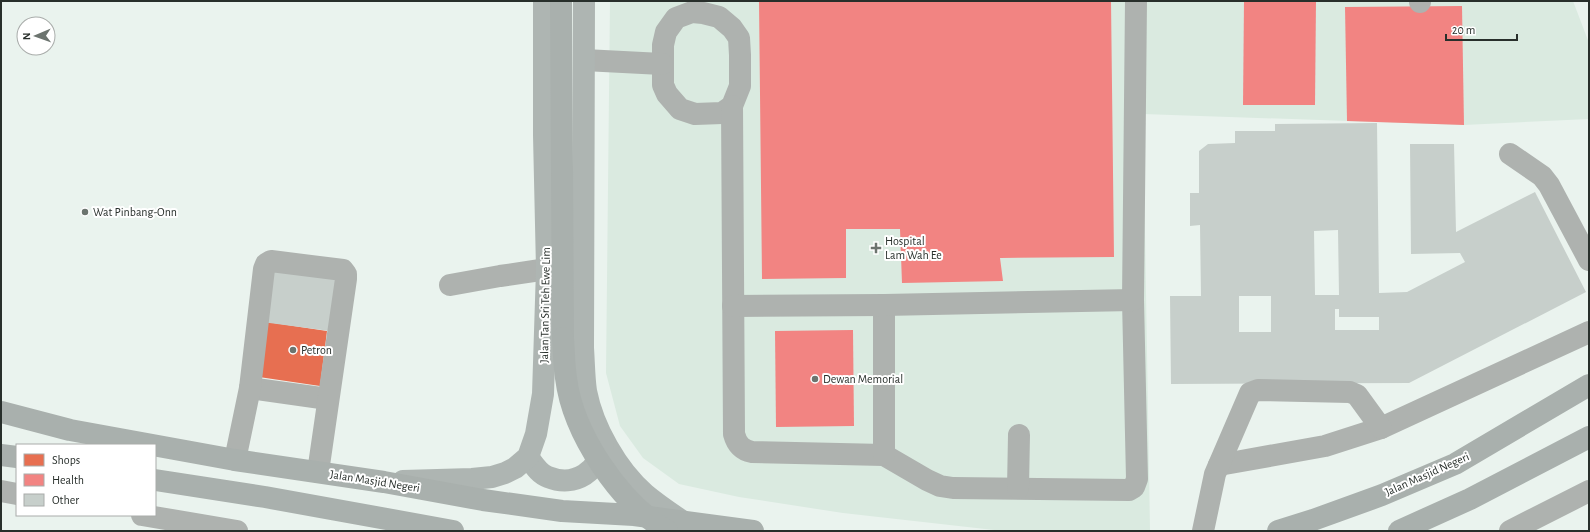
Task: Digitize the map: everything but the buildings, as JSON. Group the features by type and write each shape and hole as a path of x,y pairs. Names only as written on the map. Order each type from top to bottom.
{"highway":[{"path":"561,1 563,338 566,379 573,405 581,426 600,462 620,490 638,510 654,523 676,527"},
{"name":"Jalan Masjid Negeri","path":"1278,531 1375,497 1455,464 1589,385"},
{"name":"Jalan Masjid Negeri","path":"1,412 70,430 147,444"},
{"path":"1399,531 1470,499 1589,437"},
{"name":"Jalan Masjid Negeri","path":"156,446 235,460 384,482 507,504 562,511 634,515 676,527 753,531"},
{"path":"1,455 16,457"},
{"path":"156,480 264,497 453,531"}],"main road":[{"name":"Jalan Tan Sri Teh Ewe Lim","path":"528,457 536,434 543,394 547,269 544,135 544,1"},
{"path":"584,1 583,348 586,391 594,419 614,457 630,479 676,527"},
{"path":"384,482 492,477 516,468 528,457 536,469 547,477 560,481 574,480 586,474 596,465 602,452 603,438"}],"street":[{"path":"721,1 732,28 739,38 740,55 740,86 732,106 734,434 740,447 752,452 884,455 940,486 953,488 1122,491 1129,490 1134,487 1137,479 1133,300 1136,1"},
{"path":"732,28 719,17 692,12 683,8 666,32 662,45 663,85 667,94 680,109 695,114 711,114 722,113 732,106"},
{"path":"584,60 662,64"},
{"path":"1510,154 1542,176 1549,185 1589,260"},
{"path":"235,460 250,388 264,269 266,264 271,261 343,270 346,274 346,279 318,472"},
{"path":"450,285 547,269"},
{"path":"733,306 884,305 1133,300"},
{"path":"884,305 884,455"},
{"path":"1219,466 1324,446 1381,428 1589,332"},
{"path":"250,388 328,399"},
{"path":"1203,531 1211,487 1250,393 1258,390 1350,392 1357,395 1381,428"},
{"path":"1018,488 1019,435"},
{"path":"1,491 16,494"},
{"path":"1510,531 1589,492"},
{"path":"148,516 237,531"}],"shaded area":[{"name":"Hospital Lam Wah Ee","path":"610,1 1573,1 1589,43 1589,119 1464,125 1143,114 1150,530 994,530 843,513 739,497 679,484 643,458 620,426 606,373"}],"place":[{"name":"Wat Pinbang-Onn","path":"85,212"},
{"name":"Hospital Lam Wah Ee","path":"876,248"},
{"name":"Petron","path":"293,350"},
{"name":"Dewan Memorial","path":"815,379"}]}
